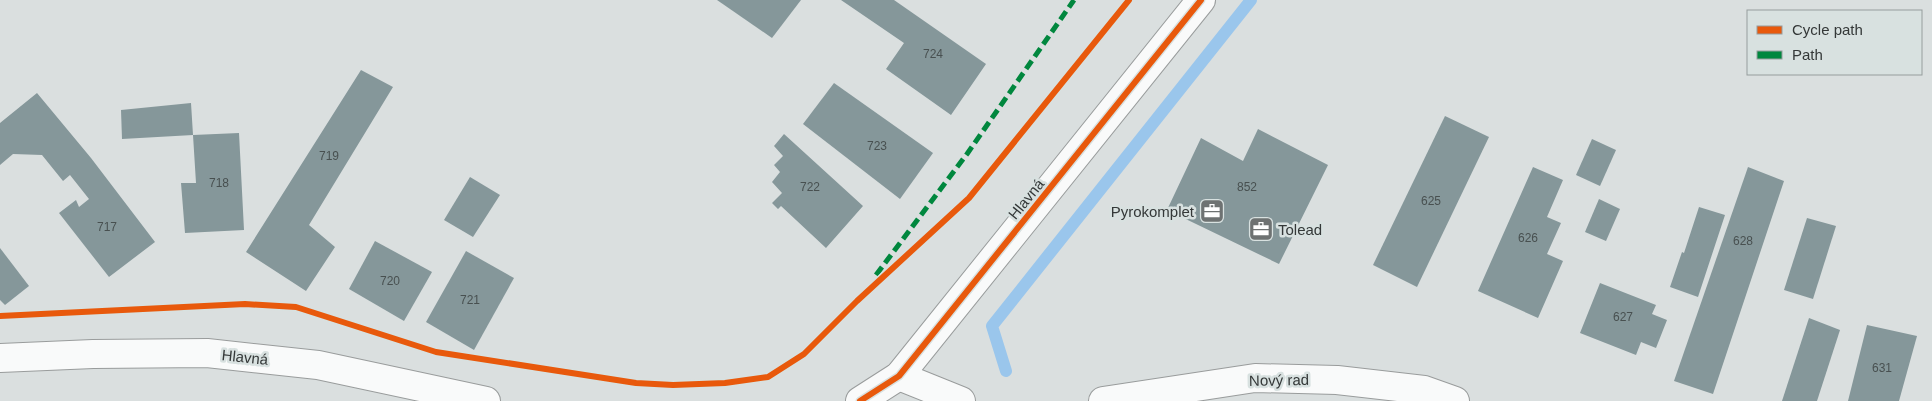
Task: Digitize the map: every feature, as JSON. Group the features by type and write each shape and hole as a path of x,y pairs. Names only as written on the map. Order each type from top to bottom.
{"street":[{"name":"Hlavná","path":"860,401 900,376 1201,0"},
{"name":"Hlavná","path":"0,358 93,354 207,353 318,365 486,401"},
{"path":"900,376 961,401"},
{"name":"Nový rad","path":"1103,401 1255,378 1337,380 1424,390 1455,401"}],"building":[{"path":"717,0 801,0 772,38"},
{"path":"841,0 894,0 986,64 951,115 886,69 904,43"},
{"path":"361,70 393,87 309,225 335,247 306,291 246,252"},
{"path":"834,83 933,153 900,199 803,124"},
{"path":"37,93 91,158 155,242 109,277 59,213 76,200 79,207 89,199 70,175 63,181 42,155 13,154 0,165 0,123"},
{"path":"191,103 193,135 122,139 121,110"},
{"path":"1445,116 1489,137 1417,287 1373,265"},
{"path":"1258,129 1328,165 1279,264 1167,210 1201,138 1243,161"},
{"path":"239,133 244,230 185,233 181,183 196,183 193,135"},
{"path":"784,134 863,206 826,248 781,206 778,209 772,203 782,193 772,182 780,172 774,165 783,156 774,146"},
{"path":"1592,139 1616,150 1600,186 1576,175"},
{"path":"1533,167 1563,180 1547,217 1561,223 1547,254 1563,261 1538,318 1478,291"},
{"path":"1748,167 1784,181 1713,394 1674,381"},
{"path":"470,177 500,195 473,237 444,220"},
{"path":"1599,199 1620,209 1606,241 1585,232"},
{"path":"1699,207 1725,215 1698,297 1670,287 1682,252 1684,253"},
{"path":"1807,218 1836,226 1813,299 1784,290"},
{"path":"375,241 432,272 404,321 349,289"},
{"path":"0,248 29,286 5,305 0,300"},
{"path":"466,251 514,278 474,350 426,322"},
{"path":"1600,283 1656,305 1652,314 1667,320 1656,348 1641,342 1636,355 1580,333"},
{"path":"1809,318 1840,330 1817,401 1782,401"},
{"path":"1867,325 1917,336 1899,401 1848,401"}],"waterway":[{"path":"1006,371 992,326 1251,0"}],"marked path":[{"path":"876,275 967,154 1074,0"}],"cycle path":[{"path":"0,316 245,304 296,307 436,352 636,383 673,385 725,383 768,377 804,354 857,301 969,198 1129,0"},
{"path":"860,401 899,376 1201,0"}],"place":[{"name":"Pyrokomplet","path":"1212,211"},
{"name":"Tolead","path":"1261,229"}]}
